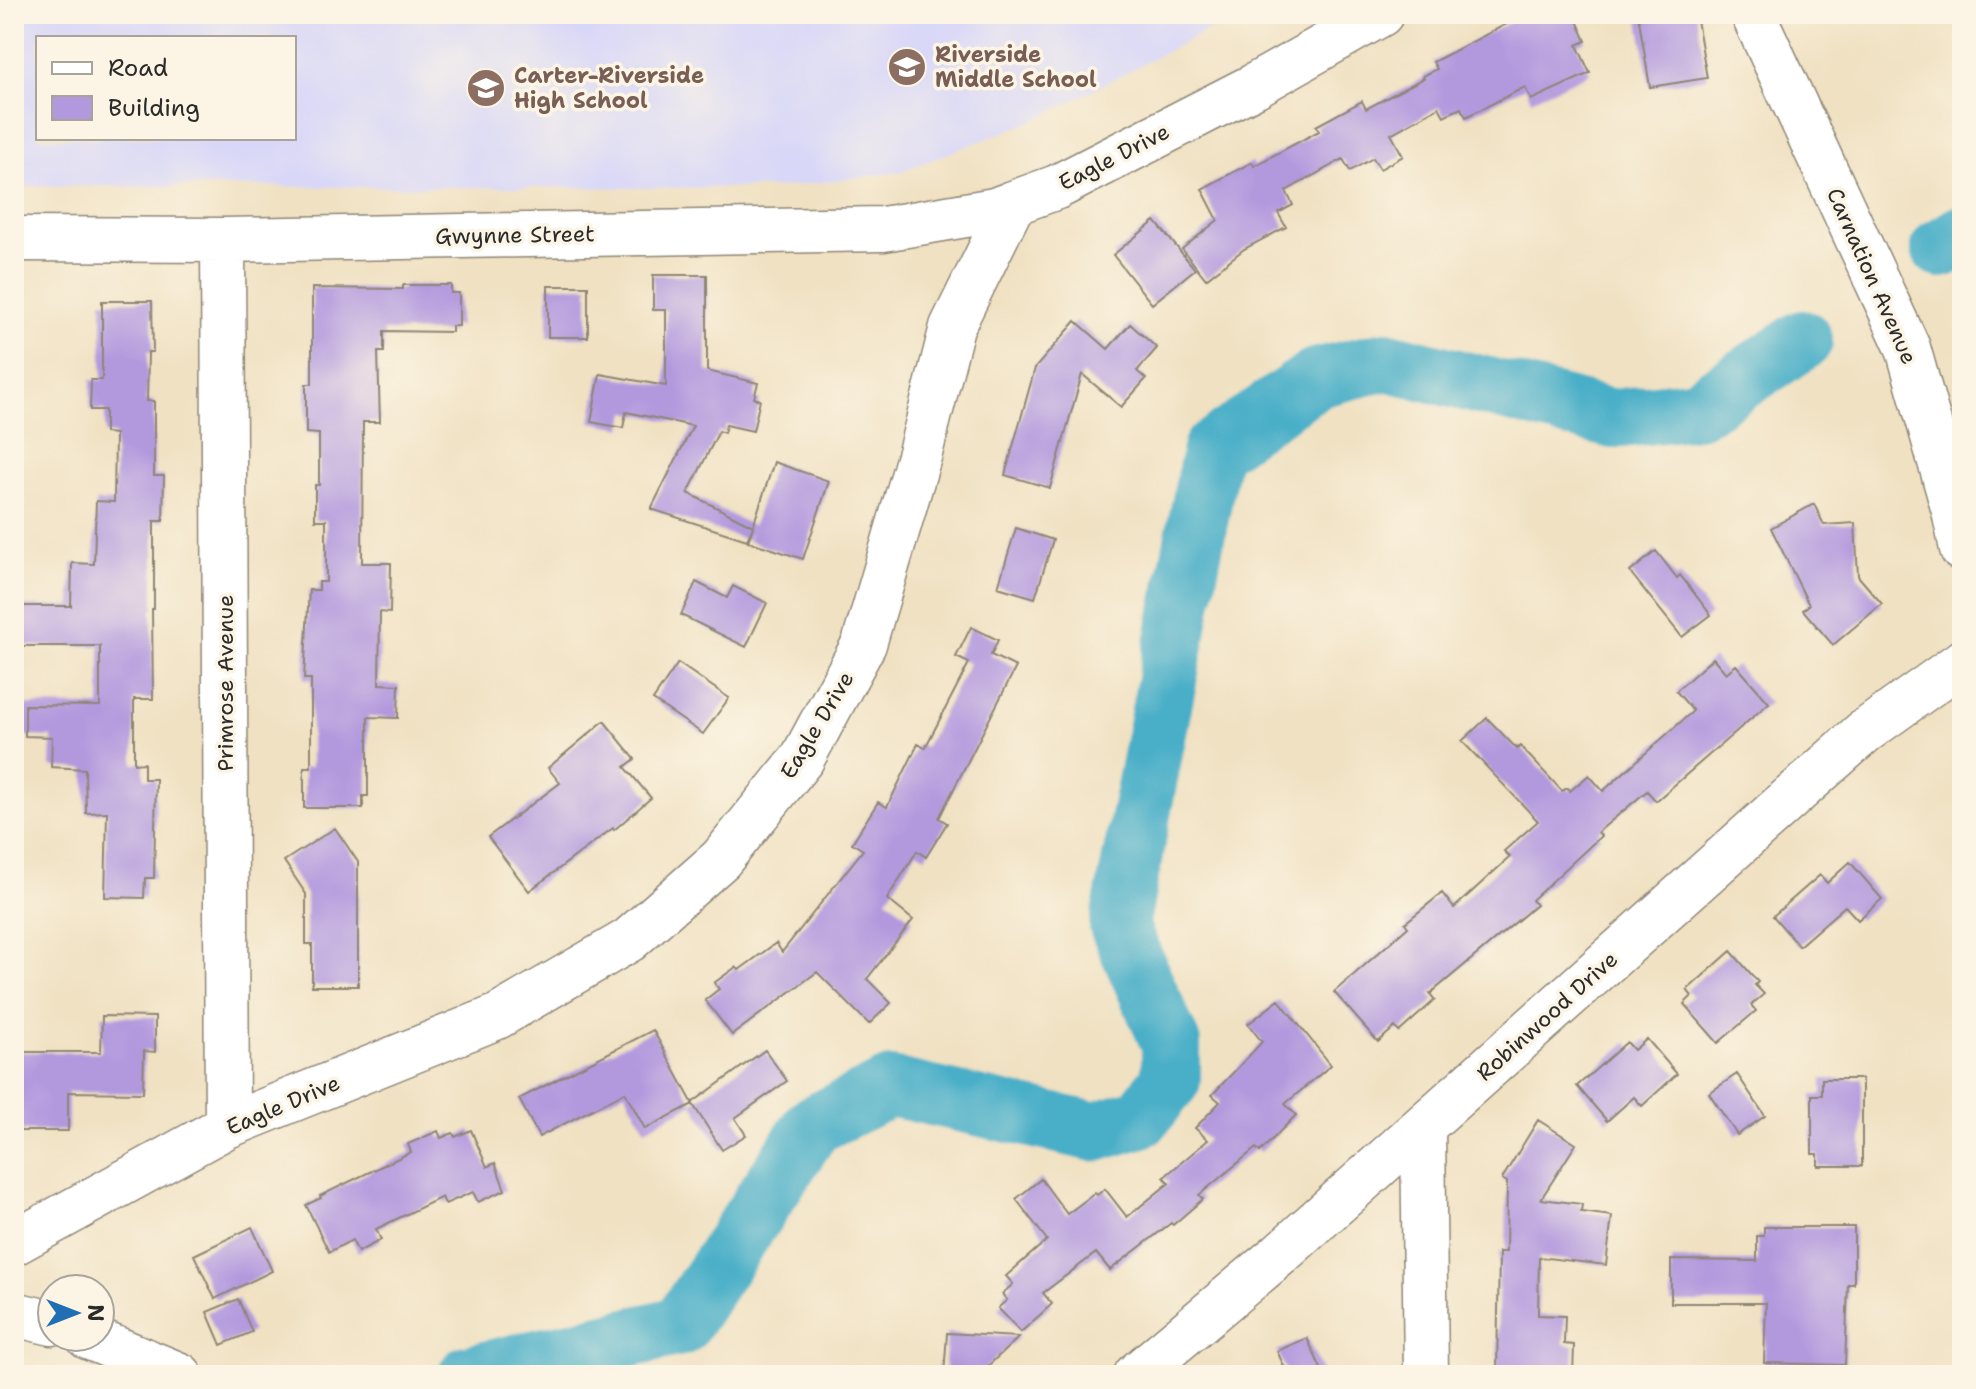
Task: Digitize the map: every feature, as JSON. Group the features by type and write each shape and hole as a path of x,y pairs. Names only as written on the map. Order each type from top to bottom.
{"street":[{"name":"Eagle Drive","path":"14,1243 227,1126 497,1017 629,940 721,859 802,759 864,644 952,327 1013,203 1057,187 1226,100 1381,14"},
{"name":"Carnation Avenue","path":"1753,14 1908,348 1962,549"},
{"name":"Gwynne Street","path":"14,239 223,240 883,229 995,210 1013,203"},
{"name":"Primrose Avenue","path":"223,240 227,1126"},
{"name":"Robinwood Drive","path":"1136,1375 1280,1254 1864,732 1962,662"},
{"path":"1423,1127 1426,1375"},
{"path":"14,1314 36,1319"},
{"path":"116,1349 180,1375"}],"shaded area":[{"path":"14,14 1239,14 1033,121 899,172 778,188 14,186"}],"building":[{"path":"1526,14 1574,14 1586,41 1577,45 1590,73 1531,100 1525,87 1466,117 1461,108 1444,116 1439,107 1391,134 1403,156 1380,169 1373,158 1350,171 1343,159 1286,191 1293,205 1278,213 1286,227 1244,249 1206,279 1182,249 1218,220 1202,189 1252,162 1254,166 1319,131 1316,126 1362,101 1366,109 1424,78 1437,69 1433,62"},
{"path":"1638,14 1696,14 1707,78 1650,87"},
{"path":"1155,221 1195,269 1152,304 1113,255"},
{"path":"653,275 707,275 707,371 758,383 754,398 760,400 753,431 726,425 724,433 719,431 688,493 753,526 774,462 829,481 803,559 748,541 753,527 747,540 651,509 693,426 626,412 623,428 591,422 600,374 666,386 666,310 653,310"},
{"path":"403,285 451,285 451,293 459,293 459,326 452,326 452,332 384,331 384,352 378,352 380,422 363,422 362,563 391,563 390,613 380,612 379,684 399,685 398,718 368,717 368,796 363,796 363,808 304,808 304,767 311,767 311,679 304,679 309,590 319,590 319,582 326,582 326,520 315,520 319,434 306,433 306,384 312,384 312,288 403,289"},
{"path":"548,286 588,286 588,337 548,337"},
{"path":"102,301 152,301 153,352 148,352 147,401 154,401 154,476 164,476 163,521 154,521 153,699 134,699 134,764 144,763 144,779 156,779 154,878 145,878 144,898 105,897 107,812 86,813 85,769 51,767 52,737 25,736 25,705 100,706 100,646 14,646 14,606 71,606 72,563 94,564 96,501 114,502 115,434 105,433 105,410 90,410 91,380 102,380"},
{"path":"1076,321 1108,349 1130,324 1157,348 1137,371 1146,379 1121,407 1082,374 1050,488 1005,475 1035,368"},
{"path":"1814,504 1824,525 1855,523 1858,576 1882,604 1833,645 1803,610 1809,605 1771,528"},
{"path":"1016,528 1053,540 1035,598 998,587"},
{"path":"1656,551 1677,578 1680,575 1711,615 1682,637 1630,572"},
{"path":"696,582 727,598 733,586 767,603 746,647 681,615"},
{"path":"971,627 998,640 991,655 1016,667 939,818 947,823 926,857 917,851 887,899 913,920 867,979 891,1003 869,1024 817,972 732,1035 705,1000 719,989 714,983 736,967 739,970 776,943 782,952 863,850 852,843 878,802 887,807 918,744 925,748 969,663 956,657"},
{"path":"1713,658 1726,673 1736,665 1769,703 1656,801 1647,791 1598,832 1601,836 1532,900 1536,905 1430,994 1435,1000 1399,1032 1395,1027 1378,1042 1334,992 1408,927 1405,923 1442,893 1454,908 1510,857 1504,851 1538,821 1462,741 1487,718 1517,749 1520,746 1562,791 1567,788 1570,791 1589,775 1603,791 1693,711 1676,691"},
{"path":"678,663 729,698 703,734 653,700"},
{"path":"604,721 635,759 625,767 651,798 614,830 529,891 488,837 560,783 548,768"},
{"path":"335,828 358,862 358,986 312,986 312,944 306,944 306,894 284,861"},
{"path":"1850,862 1882,899 1858,920 1845,906 1799,946 1773,916 1820,875 1827,883"},
{"path":"1731,951 1758,982 1755,985 1764,994 1751,1005 1756,1011 1718,1043 1684,1004 1692,996 1687,990"},
{"path":"1279,1000 1331,1065 1285,1104 1296,1115 1260,1152 1256,1148 1199,1195 1203,1199 1173,1225 1171,1223 1110,1270 1096,1253 1043,1293 1052,1304 1021,1332 998,1308 1007,1300 1002,1294 1013,1284 1006,1276 1047,1240 1016,1199 1041,1179 1067,1214 1105,1189 1127,1217 1169,1183 1164,1177 1208,1140 1195,1128 1220,1102 1212,1095 1262,1042 1248,1024"},
{"path":"102,1016 155,1017 155,1052 144,1051 143,1093 68,1092 68,1131 14,1131 14,1052 101,1052"},
{"path":"653,1030 693,1104 645,1129 625,1092 539,1137 519,1099"},
{"path":"1647,1039 1677,1074 1642,1106 1634,1097 1607,1121 1577,1086 1627,1042 1634,1050"},
{"path":"765,1050 787,1081 735,1118 746,1135 722,1150 692,1103"},
{"path":"1737,1074 1765,1116 1737,1135 1709,1093"},
{"path":"1822,1079 1862,1079 1862,1166 1818,1166 1818,1154 1812,1154 1812,1095 1822,1095"},
{"path":"1538,1120 1576,1144 1541,1199 1582,1204 1581,1212 1612,1216 1606,1265 1539,1257 1538,1315 1565,1316 1564,1344 1574,1345 1573,1375 1497,1372 1499,1252 1506,1252 1507,1182 1502,1179"},
{"path":"471,1130 487,1167 495,1163 505,1190 478,1202 473,1192 445,1204 442,1197 376,1229 381,1240 358,1252 352,1240 329,1252 306,1205 411,1152 408,1144 438,1131 441,1138 453,1133 455,1137"},
{"path":"252,1227 272,1271 215,1299 194,1255"},
{"path":"1764,1227 1854,1227 1854,1284 1848,1284 1845,1365 1764,1363 1766,1303 1671,1303 1671,1260 1757,1261 1757,1236 1764,1236"},
{"path":"238,1299 252,1332 221,1345 207,1312"},
{"path":"947,1333 1019,1337 978,1375 944,1375"},
{"path":"1307,1338 1324,1375 1288,1375 1277,1351"}],"waterway":[{"path":"1941,248 1962,235"},
{"path":"468,1375 680,1326 813,1125 891,1087 1095,1132 1141,1118 1171,1080 1171,1044 1119,926 1212,450 1316,378 1386,361 1613,419 1697,409 1803,340"}],"place":[{"name":"Riverside Middle School","path":"907,67"},
{"name":"Carter-Riverside High School","path":"486,88"}]}
